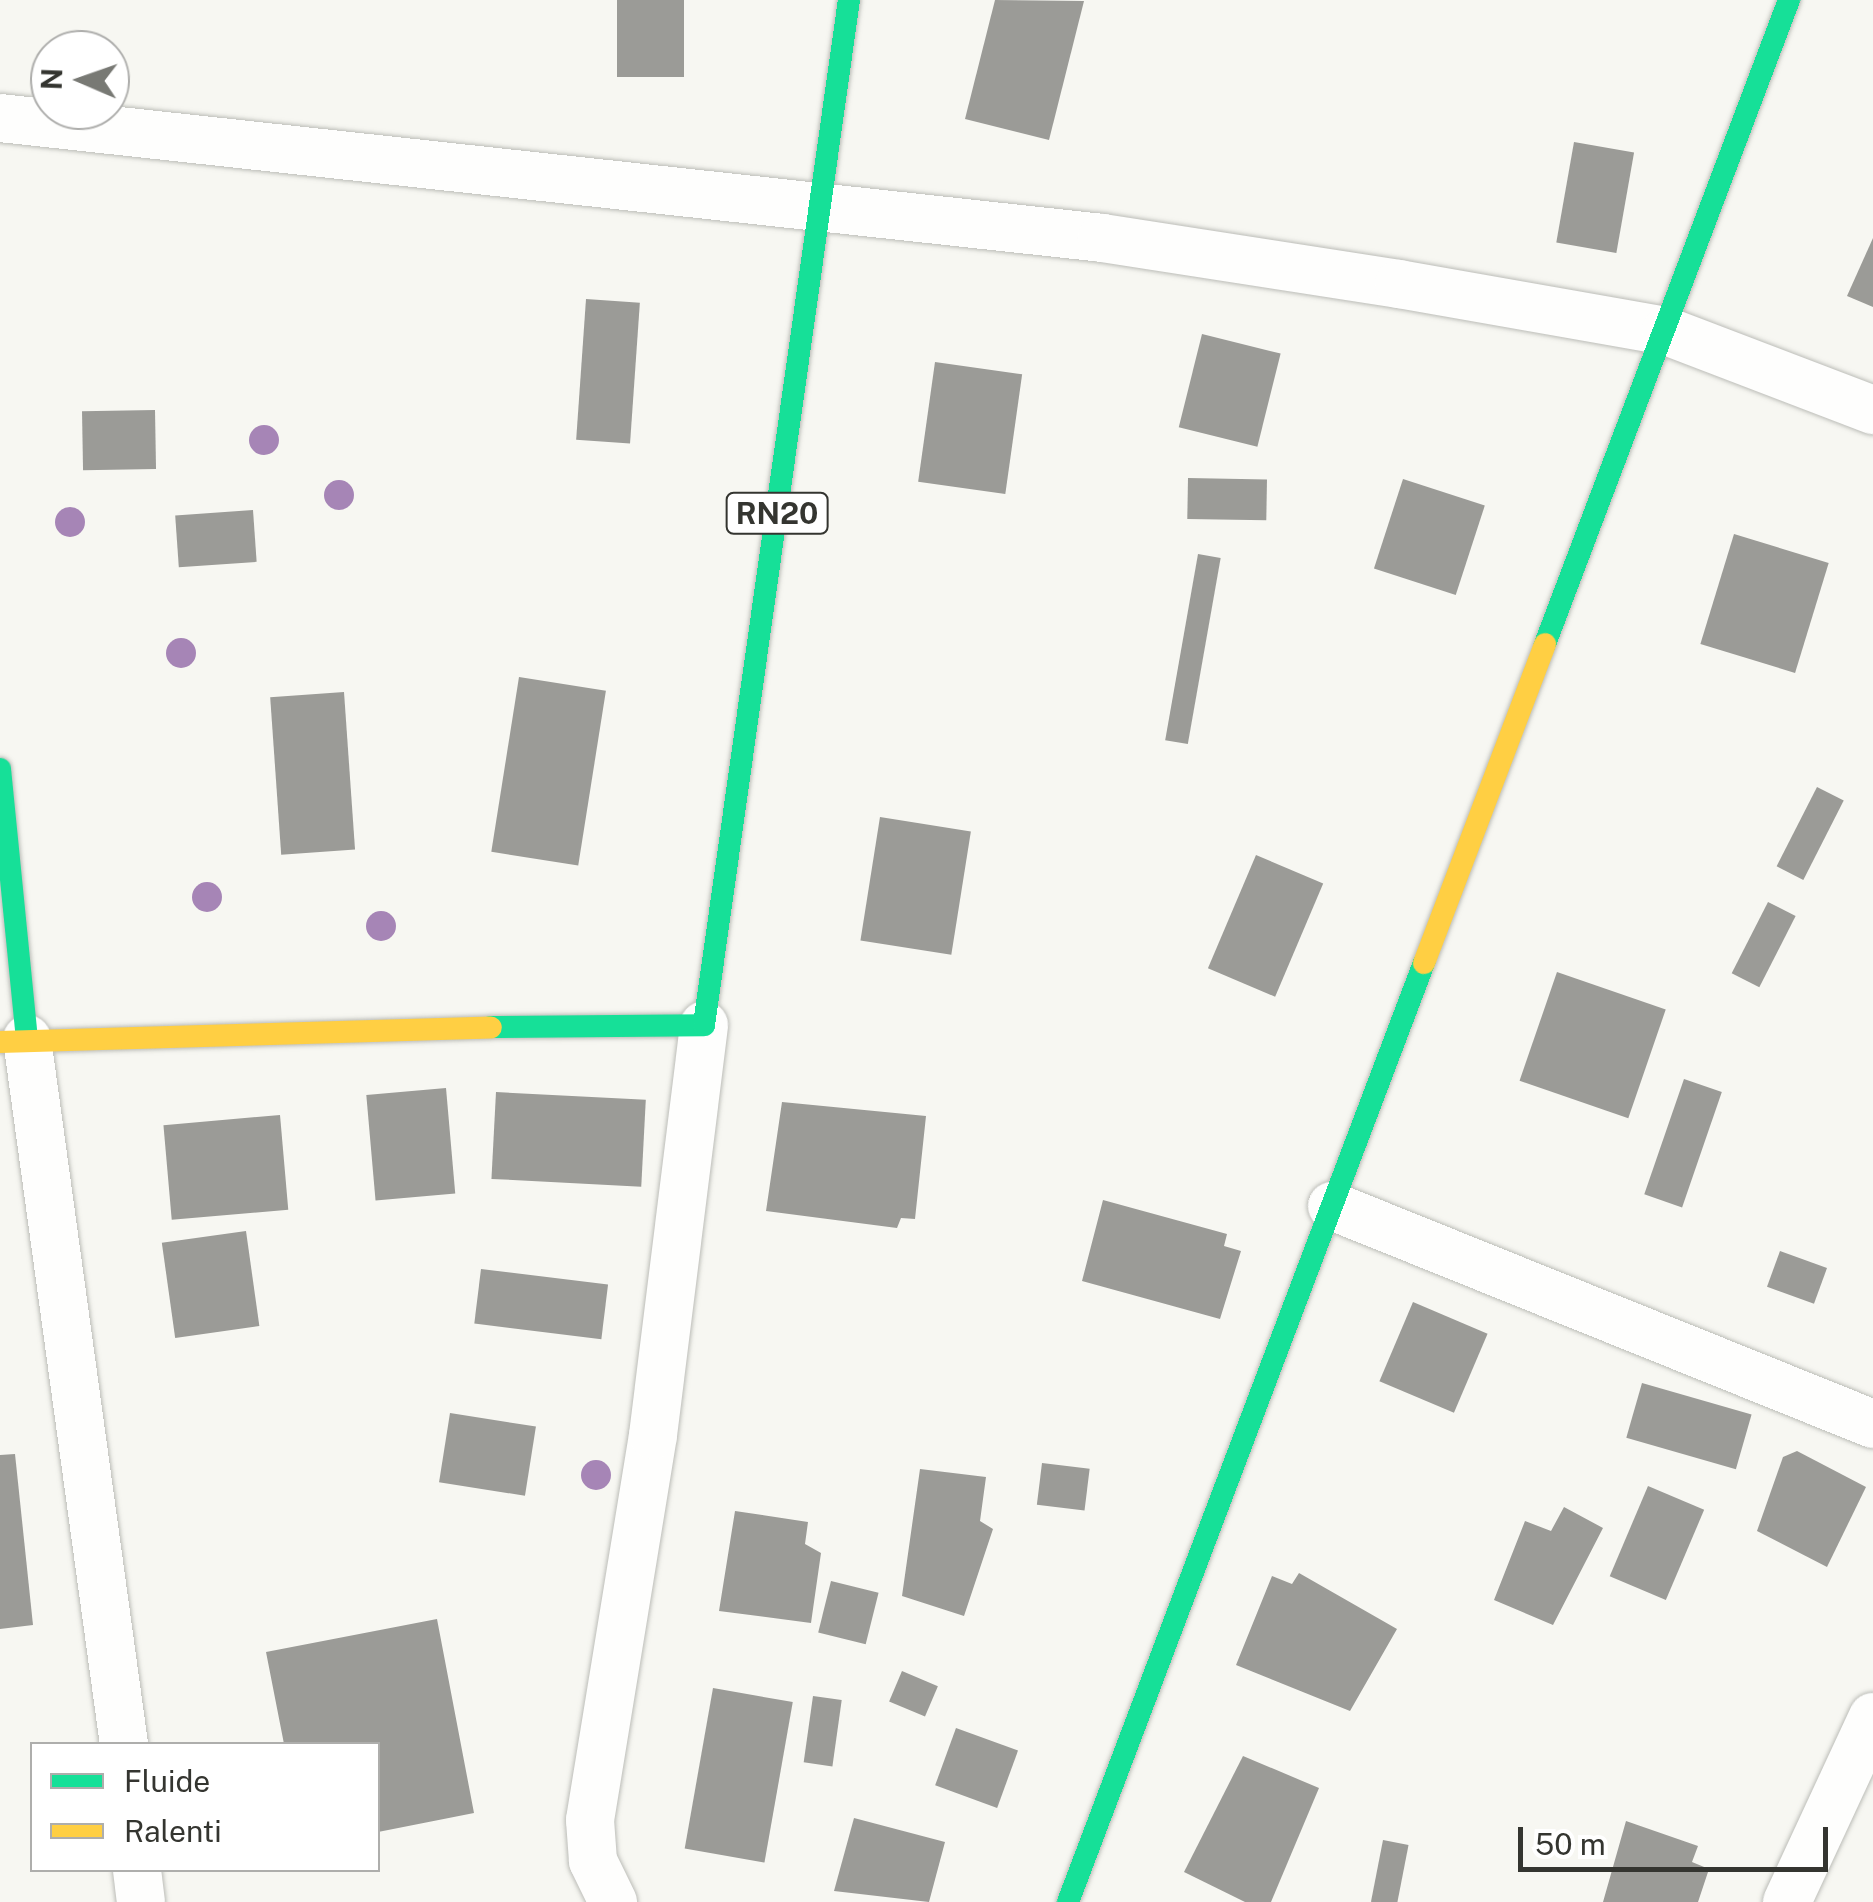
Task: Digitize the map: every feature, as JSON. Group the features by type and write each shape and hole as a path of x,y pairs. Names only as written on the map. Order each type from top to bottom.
{"street":[{"name":"RN20","path":"704,1025 850,0"},
{"path":"1068,1902 1789,0"},
{"path":"0,118 823,205 1121,241 1666,331 1873,410"},
{"path":"0,769 13,1041 124,1742"},
{"path":"13,1041 704,1025 653,1435 590,1820 593,1861 613,1902"},
{"path":"1332,1206 1873,1424"},
{"path":"1786,1902 1873,1717"},
{"path":"137,1872 141,1902"}],"building":[{"path":"617,0 684,0 684,77 617,77"},
{"path":"995,0 1084,1 1049,140 965,119"},
{"path":"1574,142 1634,153 1616,253 1556,242"},
{"path":"1873,238 1873,307 1847,296"},
{"path":"586,299 640,303 630,443 576,440"},
{"path":"1202,334 1281,354 1257,447 1179,427"},
{"path":"935,362 1022,374 1005,494 918,482"},
{"path":"155,410 156,469 83,470 82,411"},
{"path":"1188,478 1267,479 1266,520 1187,519"},
{"path":"1403,479 1485,506 1456,595 1374,568"},
{"path":"253,510 257,562 179,567 175,515"},
{"path":"1734,534 1829,563 1795,673 1700,644"},
{"path":"1198,554 1221,558 1188,744 1165,740"},
{"path":"519,677 606,691 578,866 491,852"},
{"path":"344,692 355,850 281,855 270,697"},
{"path":"1817,787 1844,801 1803,880 1777,866"},
{"path":"880,817 971,831 951,955 860,940"},
{"path":"1256,855 1323,884 1275,997 1208,968"},
{"path":"1768,902 1796,916 1759,987 1732,973"},
{"path":"1557,972 1666,1009 1628,1118 1520,1081"},
{"path":"1684,1079 1722,1092 1682,1207 1644,1194"},
{"path":"446,1088 455,1194 376,1201 366,1095"},
{"path":"496,1092 646,1100 641,1187 491,1179"},
{"path":"782,1102 926,1116 915,1219 901,1218 897,1228 766,1211"},
{"path":"280,1115 288,1210 172,1220 163,1125"},
{"path":"1103,1200 1227,1234 1224,1246 1241,1251 1220,1319 1082,1281"},
{"path":"246,1231 259,1326 175,1338 162,1243"},
{"path":"1780,1251 1827,1268 1814,1304 1767,1287"},
{"path":"481,1269 608,1285 601,1339 474,1324"},
{"path":"1413,1302 1488,1334 1454,1413 1379,1381"},
{"path":"1642,1383 1752,1414 1736,1469 1626,1438"},
{"path":"450,1413 536,1427 525,1496 439,1482"},
{"path":"1797,1451 1866,1487 1827,1567 1757,1531 1783,1457"},
{"path":"15,1454 33,1625 0,1629 0,1455"},
{"path":"1042,1463 1090,1469 1085,1511 1037,1505"},
{"path":"920,1469 986,1477 980,1521 993,1529 964,1616 902,1596"},
{"path":"1648,1486 1704,1510 1666,1600 1610,1576"},
{"path":"1564,1507 1603,1528 1553,1625 1494,1600 1525,1521 1551,1531"},
{"path":"735,1511 808,1522 805,1544 821,1553 811,1623 719,1611"},
{"path":"1299,1573 1397,1629 1350,1711 1236,1665 1272,1576 1292,1584"},
{"path":"831,1581 879,1593 866,1644 818,1632"},
{"path":"437,1619 474,1813 380,1832 380,1742 284,1742 266,1652"},
{"path":"902,1671 938,1686 925,1717 889,1701"},
{"path":"713,1688 793,1702 764,1863 685,1849"},
{"path":"813,1696 842,1700 832,1766 804,1762"},
{"path":"956,1728 1018,1751 997,1808 935,1785"},
{"path":"1243,1756 1319,1788 1271,1902 1245,1902 1184,1872"},
{"path":"854,1818 945,1842 929,1902 834,1891"},
{"path":"1626,1821 1698,1846 1692,1862 1709,1869 1698,1902 1603,1902"},
{"path":"1383,1840 1409,1845 1397,1902 1371,1902"}],"traffic: fast":[{"path":"491,1027 704,1025 849,0"},
{"path":"1545,644 1789,0"},
{"path":"0,769 27,1039"},
{"path":"1068,1902 1424,963"}],"traffic: slow":[{"path":"1424,963 1545,644"},
{"path":"0,1042 491,1027"}]}
